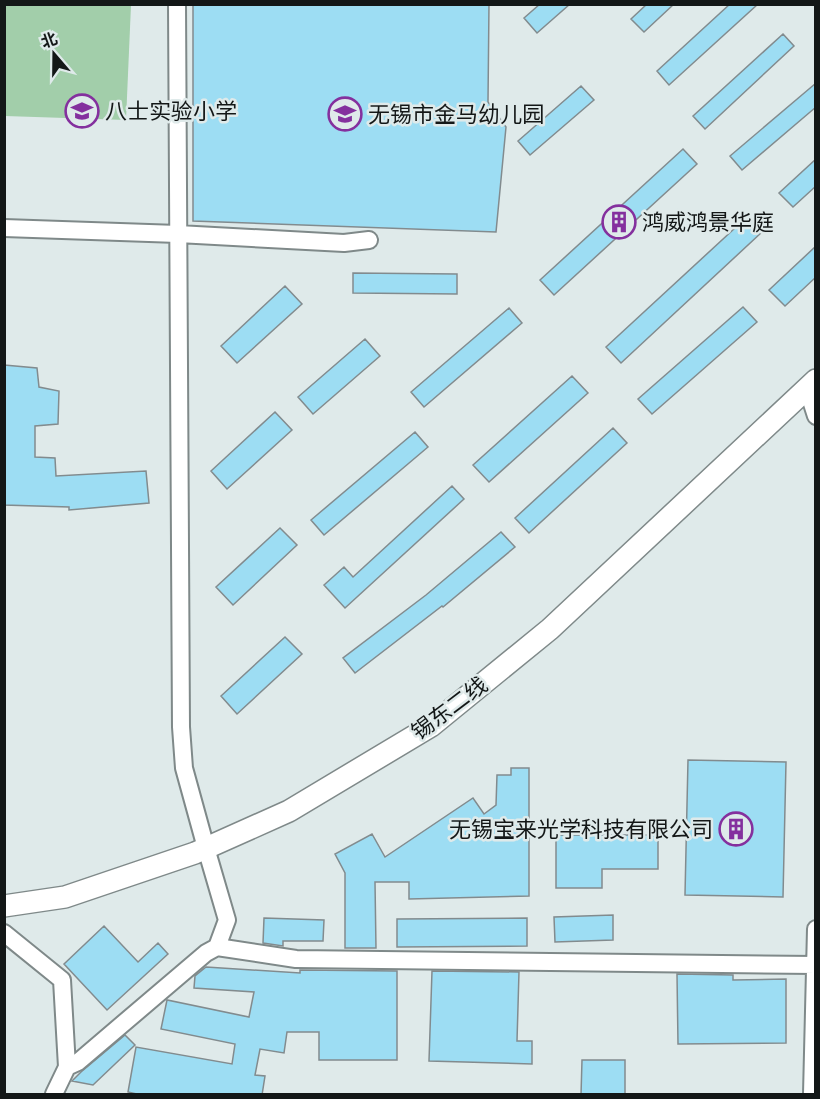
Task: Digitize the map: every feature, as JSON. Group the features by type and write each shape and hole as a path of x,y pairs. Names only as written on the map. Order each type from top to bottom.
{"main road":[{"name":"锡东二线","path":"4,906 66,897 206,848 289,811 431,726 550,629 811,384"}],"street":[{"path":"177,4 181,727 184,768 227,920 217,947"},
{"path":"4,228 344,243 369,240"},
{"path":"811,384 816,416"},
{"path":"812,1095 816,929"},
{"path":"4,933 62,980 67,1067 54,1095"},
{"path":"67,1067 78,1062 206,953 217,947 296,959 815,965"}],"green space":[{"path":"5,4 131,5 126,120 5,116"}],"building":[{"name":"无锡市金马幼儿园","path":"193,4 489,4 488,102 506,127 496,232 193,221"},
{"path":"540,4 570,4 537,33 524,18"},
{"path":"647,4 674,4 644,32 631,19"},
{"path":"730,4 758,4 669,85 657,71"},
{"path":"783,34 794,46 705,129 693,116"},
{"path":"816,83 816,107 742,170 730,156"},
{"path":"581,86 594,100 530,155 518,141"},
{"name":"鸿威鸿景华庭","path":"683,149 697,164 554,295 540,280"},
{"path":"816,159 816,186 793,207 779,193"},
{"path":"748,216 762,232 621,363 606,347"},
{"path":"816,246 816,277 785,306 769,290"},
{"path":"353,273 457,274 457,294 353,293"},
{"path":"285,286 302,304 237,363 221,346"},
{"path":"743,307 757,322 652,414 638,399"},
{"path":"509,308 522,323 424,407 411,392"},
{"path":"365,339 380,356 313,414 298,397"},
{"path":"4,365 37,368 39,387 59,391 58,424 35,426 35,457 55,458 56,476 146,471 149,503 69,510 69,507 4,505"},
{"path":"572,376 588,393 489,482 473,465"},
{"path":"275,412 292,430 227,489 211,471"},
{"path":"613,428 627,443 529,533 515,518"},
{"path":"415,432 428,447 324,535 311,520"},
{"path":"452,486 464,499 345,608 324,585 344,567 353,577"},
{"path":"280,528 297,545 233,605 216,587"},
{"path":"501,532 515,547 443,607 355,673 343,658 426,595"},
{"path":"285,637 302,654 237,714 221,696"},
{"name":"无锡宝来光学科技有限公司","path":"688,760 786,762 783,897 685,895"},
{"path":"511,768 529,768 529,896 409,899 409,882 375,882 376,948 345,948 345,873 335,854 372,834 385,857 473,798 484,814 496,805 497,775 511,775"},
{"path":"556,835 658,835 658,869 602,869 602,888 556,888"},
{"path":"613,915 613,940 555,942 554,917"},
{"path":"264,918 324,920 323,941 283,941 283,946 263,943"},
{"path":"527,918 527,946 397,947 397,919"},
{"path":"104,926 138,962 158,943 168,954 107,1010 64,964"},
{"path":"206,967 300,973 300,970 397,971 397,1060 319,1060 319,1032 287,1032 284,1053 260,1049 255,1075 265,1076 262,1095 141,1095 128,1092 136,1047 232,1064 235,1044 161,1029 167,1000 249,1017 254,992 194,988 195,976"},
{"path":"432,971 519,972 517,1041 532,1041 532,1064 429,1061"},
{"path":"677,974 733,975 733,980 786,979 786,1043 678,1044"},
{"path":"125,1035 135,1045 93,1085 72,1081 81,1072"},
{"path":"582,1060 625,1060 625,1095 581,1095"}],"place":[{"name":"八士实验小学","path":"82,111"},
{"name":"无锡市金马幼儿园","path":"345,114"},
{"name":"鸿威鸿景华庭","path":"619,222"},
{"name":"无锡宝来光学科技有限公司","path":"736,829"}]}
